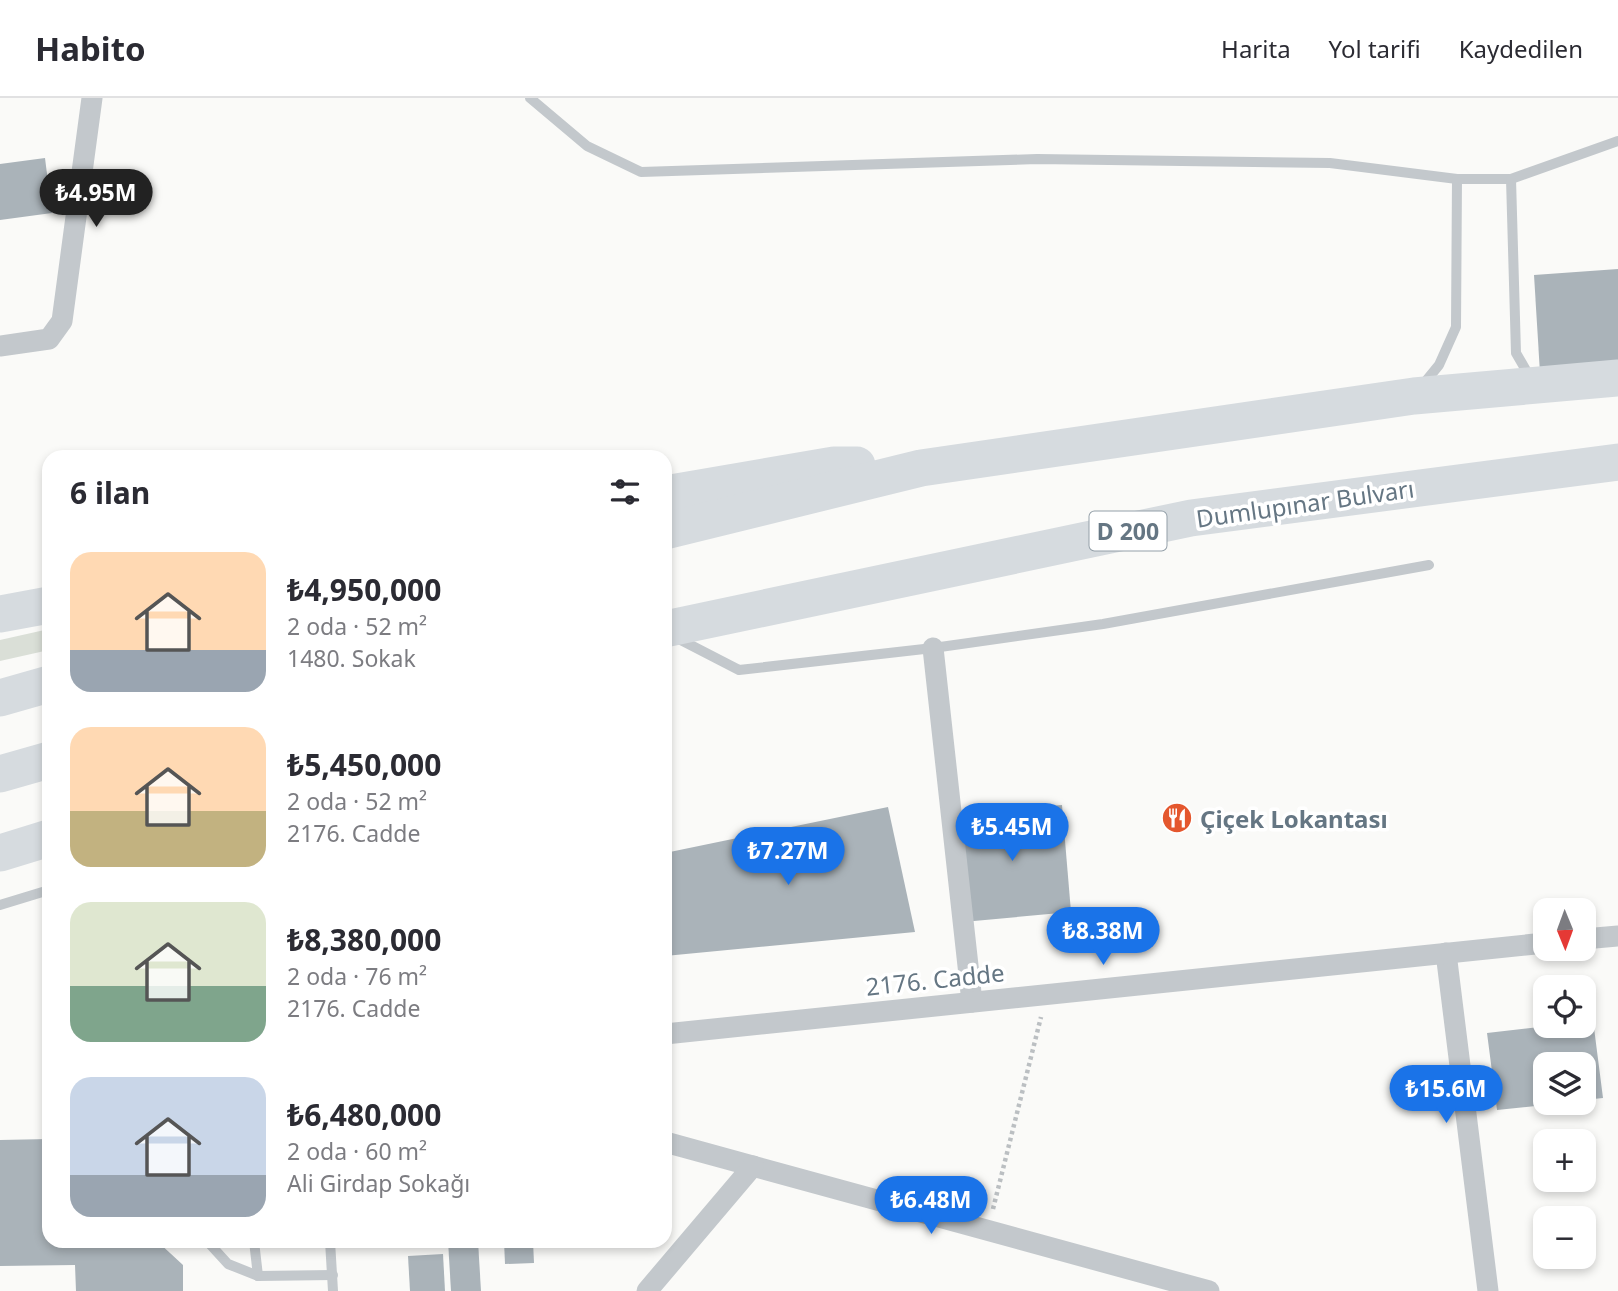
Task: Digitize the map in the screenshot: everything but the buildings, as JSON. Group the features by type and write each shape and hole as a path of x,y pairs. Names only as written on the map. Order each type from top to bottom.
{"highway":[{"path":"672,529 920,468 1414,396 1618,378"},
{"name":"Dumlupınar Bulvarı","path":"672,629 1191,518 1607,463"},
{"path":"672,493 834,465 920,468"},
{"path":"0,614 42,606"},
{"path":"0,698 42,686"},
{"path":"0,774 42,762"},
{"path":"0,853 42,840"}],"street":[{"path":"0,346 49,339 62,321 92,98"},
{"path":"933,648 972,1002"},
{"path":"1596,938 1618,936"},
{"name":"2176. Cadde","path":"672,1033 1533,944"},
{"path":"1446,953 1488,1291"},
{"path":"672,1144 1209,1291"},
{"path":"647,1291 753,1166"}],"lane":[{"path":"530,98 587,146 641,172 756,170 863,162 1037,159 1330,163 1457,179 1511,179 1618,141"},
{"path":"1414,396 1439,365 1456,327 1457,179"},
{"path":"1511,179 1516,353 1534,384"},
{"path":"672,634 738,670 933,648 1103,624 1429,565"},
{"path":"0,905 42,892"},
{"path":"213,1248 228,1264 258,1276 333,1275"},
{"path":"255,1248 258,1276"},
{"path":"331,1248 333,1291"}],"path":[{"path":"987,1230 1047,994"}],"shaded area":[{"path":"42,631 42,652 0,661 0,640"}],"place":[{"name":"Çiçek Lokantası","path":"1177,818"}]}
